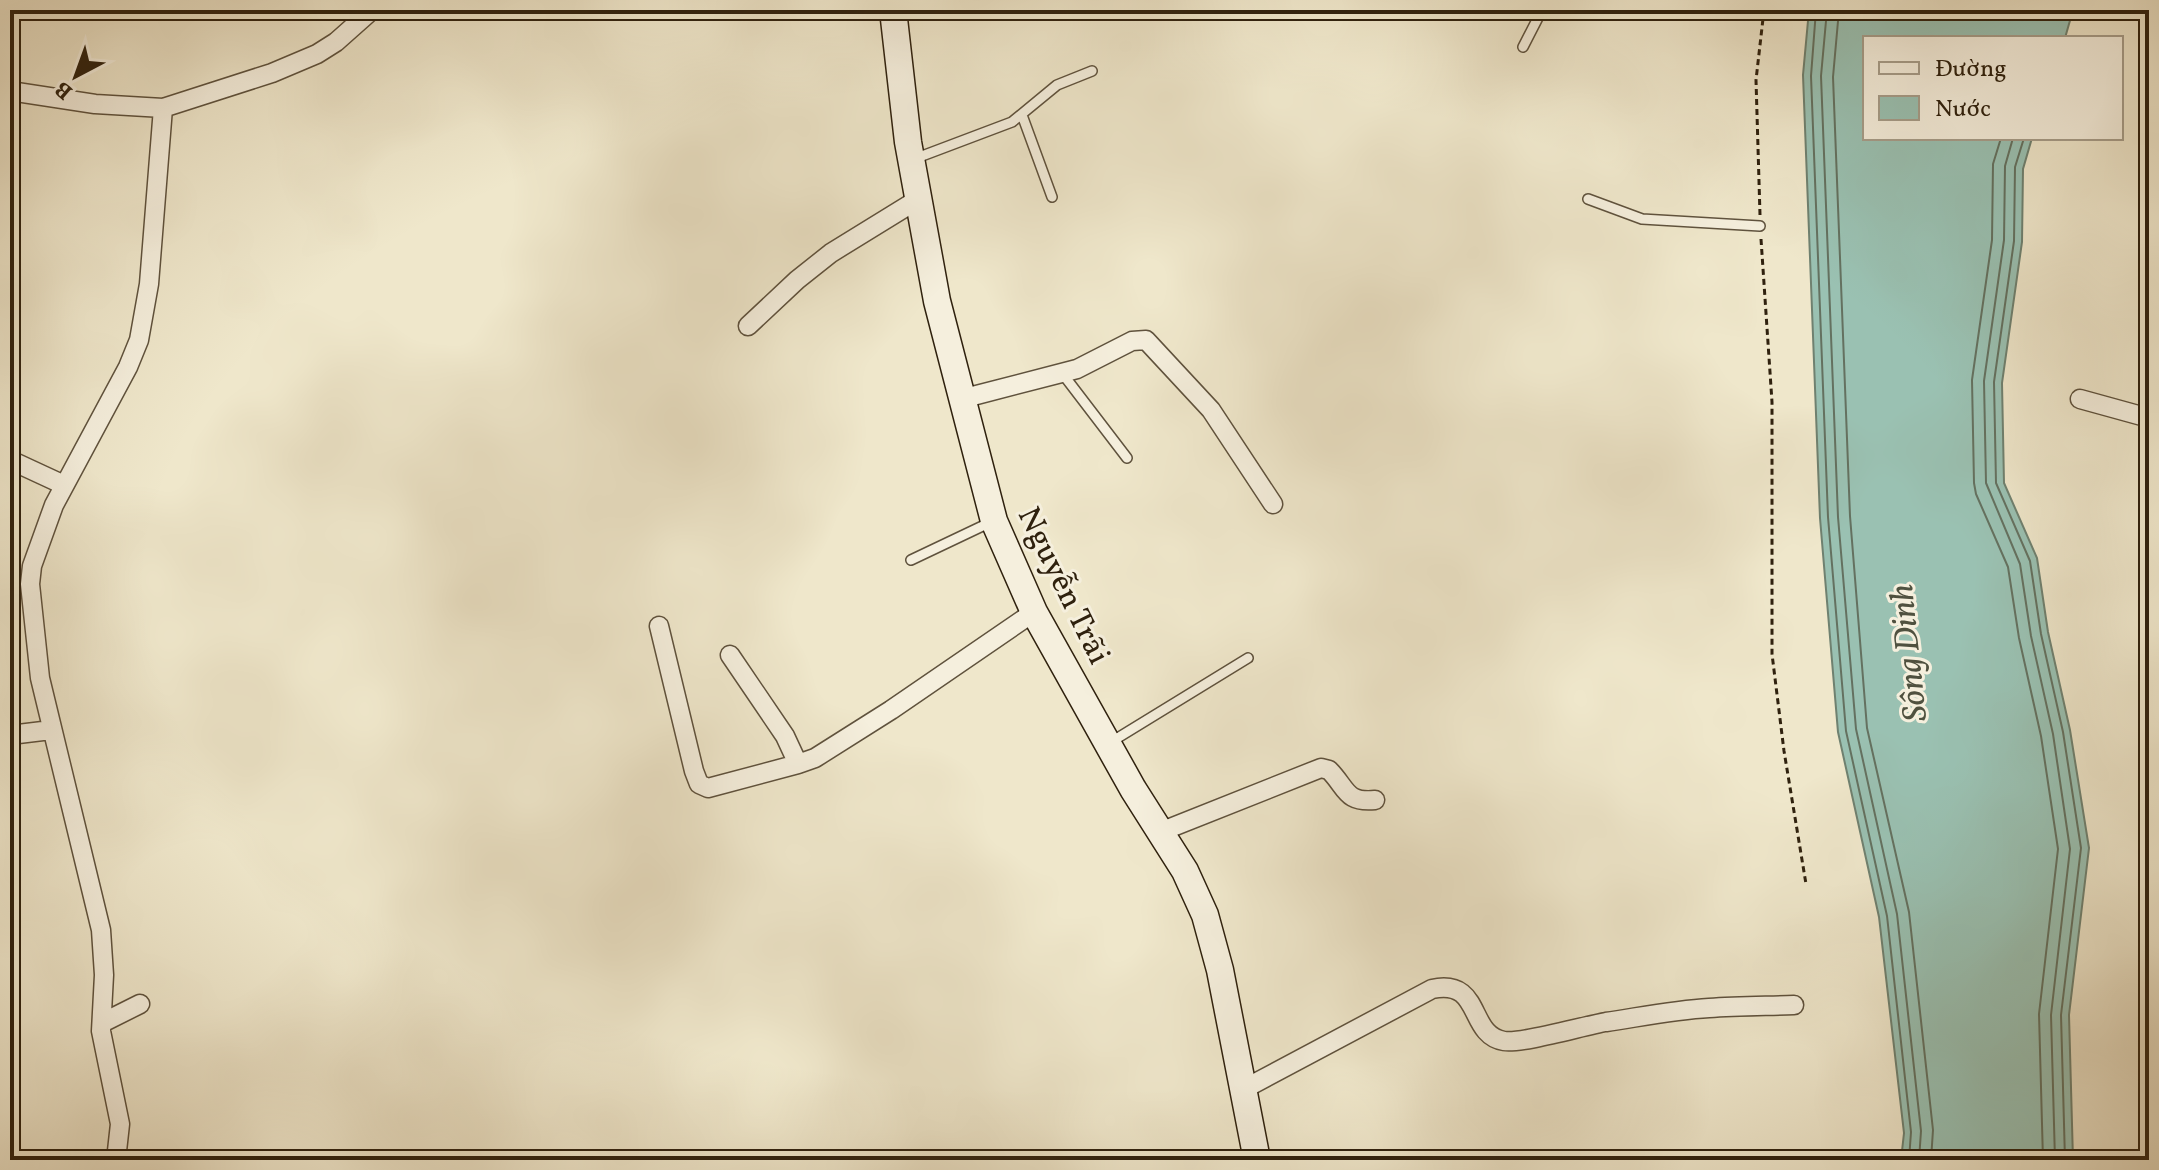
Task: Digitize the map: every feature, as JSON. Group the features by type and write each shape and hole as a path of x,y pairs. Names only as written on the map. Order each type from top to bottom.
{"main road":[{"name":"Nguyễn Trãi","path":"893,10 917,200 937,301 994,521 1034,612 1108,744 1185,871 1211,935 1257,1160"}],"street":[{"path":"10,92 95,104 163,108 272,73 317,54 344,36 372,10"},
{"path":"116,1160 120,1124 106,1060 102,1023 104,975 101,930 40,678 30,584 32,566 45,527 139,340 149,284 163,108"},
{"path":"748,326 831,253 917,200"},
{"path":"961,399 1062,373 1096,361 1132,341 1146,340 1211,410 1273,504"},
{"path":"2080,399 2149,418"},
{"path":"10,460 64,485"},
{"path":"659,626 694,771 699,784 708,788 815,758 1034,612"},
{"path":"730,655 785,736 798,764"},
{"path":"10,735 51,730"},
{"path":"1160,832 1321,768 1329,770 1350,798 1375,800"},
{"path":"1244,1089 1432,989 1442,987 1461,992 1484,1029 1505,1041 1706,1008 1794,1005"},
{"path":"102,1023 140,1004"}],"lane":[{"path":"1523,47 1542,10"},
{"path":"911,160 1012,122 1057,85 1092,71"},
{"path":"1022,115 1052,197"},
{"path":"1588,199 1642,219 1760,226"},
{"path":"1062,373 1127,458"},
{"path":"911,560 994,521"},
{"path":"1108,744 1248,658"}],"path":[{"path":"1764,10 1757,64 1756,114 1772,402 1772,654 1806,884"}],"water":[{"name":"Sông Dinh","path":"1809,10 2073,10 2066,36 1863,36 1863,140 2031,140 2023,169 2022,242 2002,383 2004,483 2037,558 2089,848 2069,1015 2073,1160 1901,1160 1904,1133 1879,917 1838,732 1820,518 1803,75"}]}
